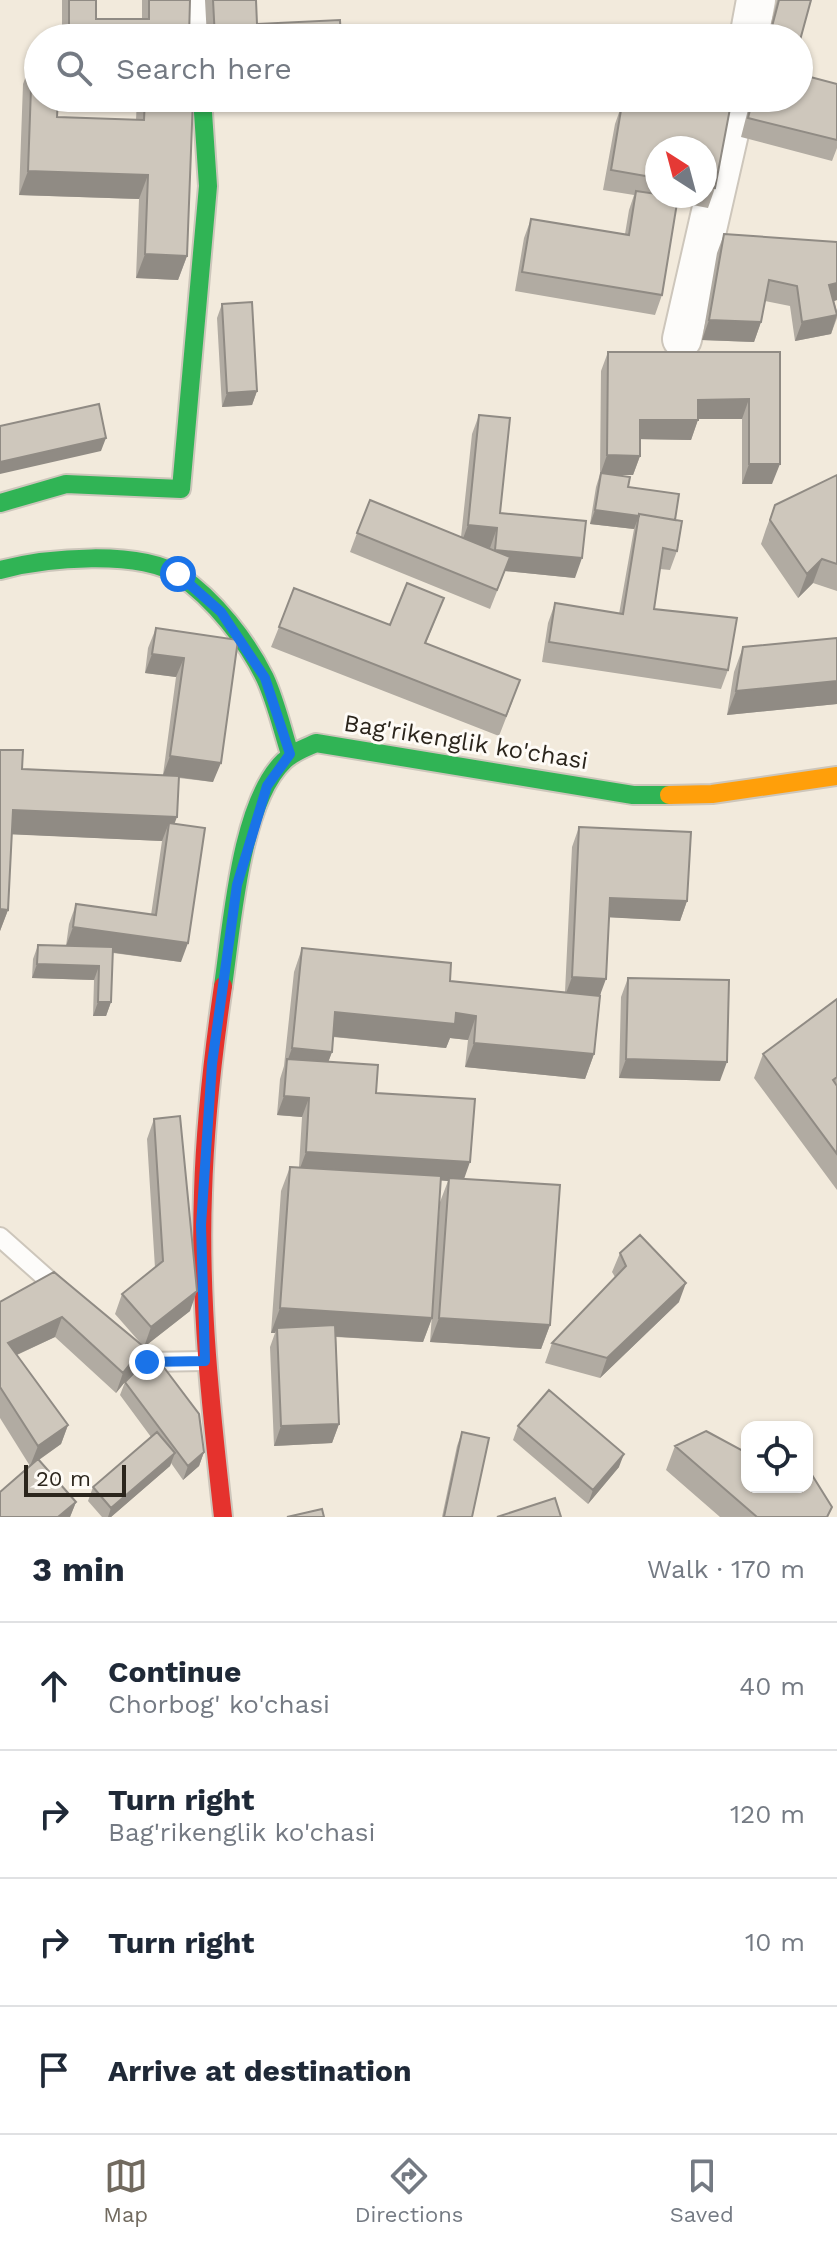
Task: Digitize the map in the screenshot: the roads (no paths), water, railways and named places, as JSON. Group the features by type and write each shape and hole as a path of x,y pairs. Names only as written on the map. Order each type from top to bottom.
{"main road":[{"path":"0,503 66,484 181,489 208,186 203,112"},
{"path":"0,570 26,563 119,557 178,574 221,612 265,678 290,754 267,786 245,854 214,1049 201,1225 205,1361 223,1517"},
{"name":"Bag'rikenglik ko'chasi","path":"290,754 316,743 331,744 633,795 712,794 837,776"}],"street":[{"path":"195,0 197,24"},
{"path":"752,24 756,0"},
{"path":"682,339 734,112"}],"lane":[{"path":"0,1237 76,1305"},
{"path":"109,1334 147,1362 205,1361"}]}
